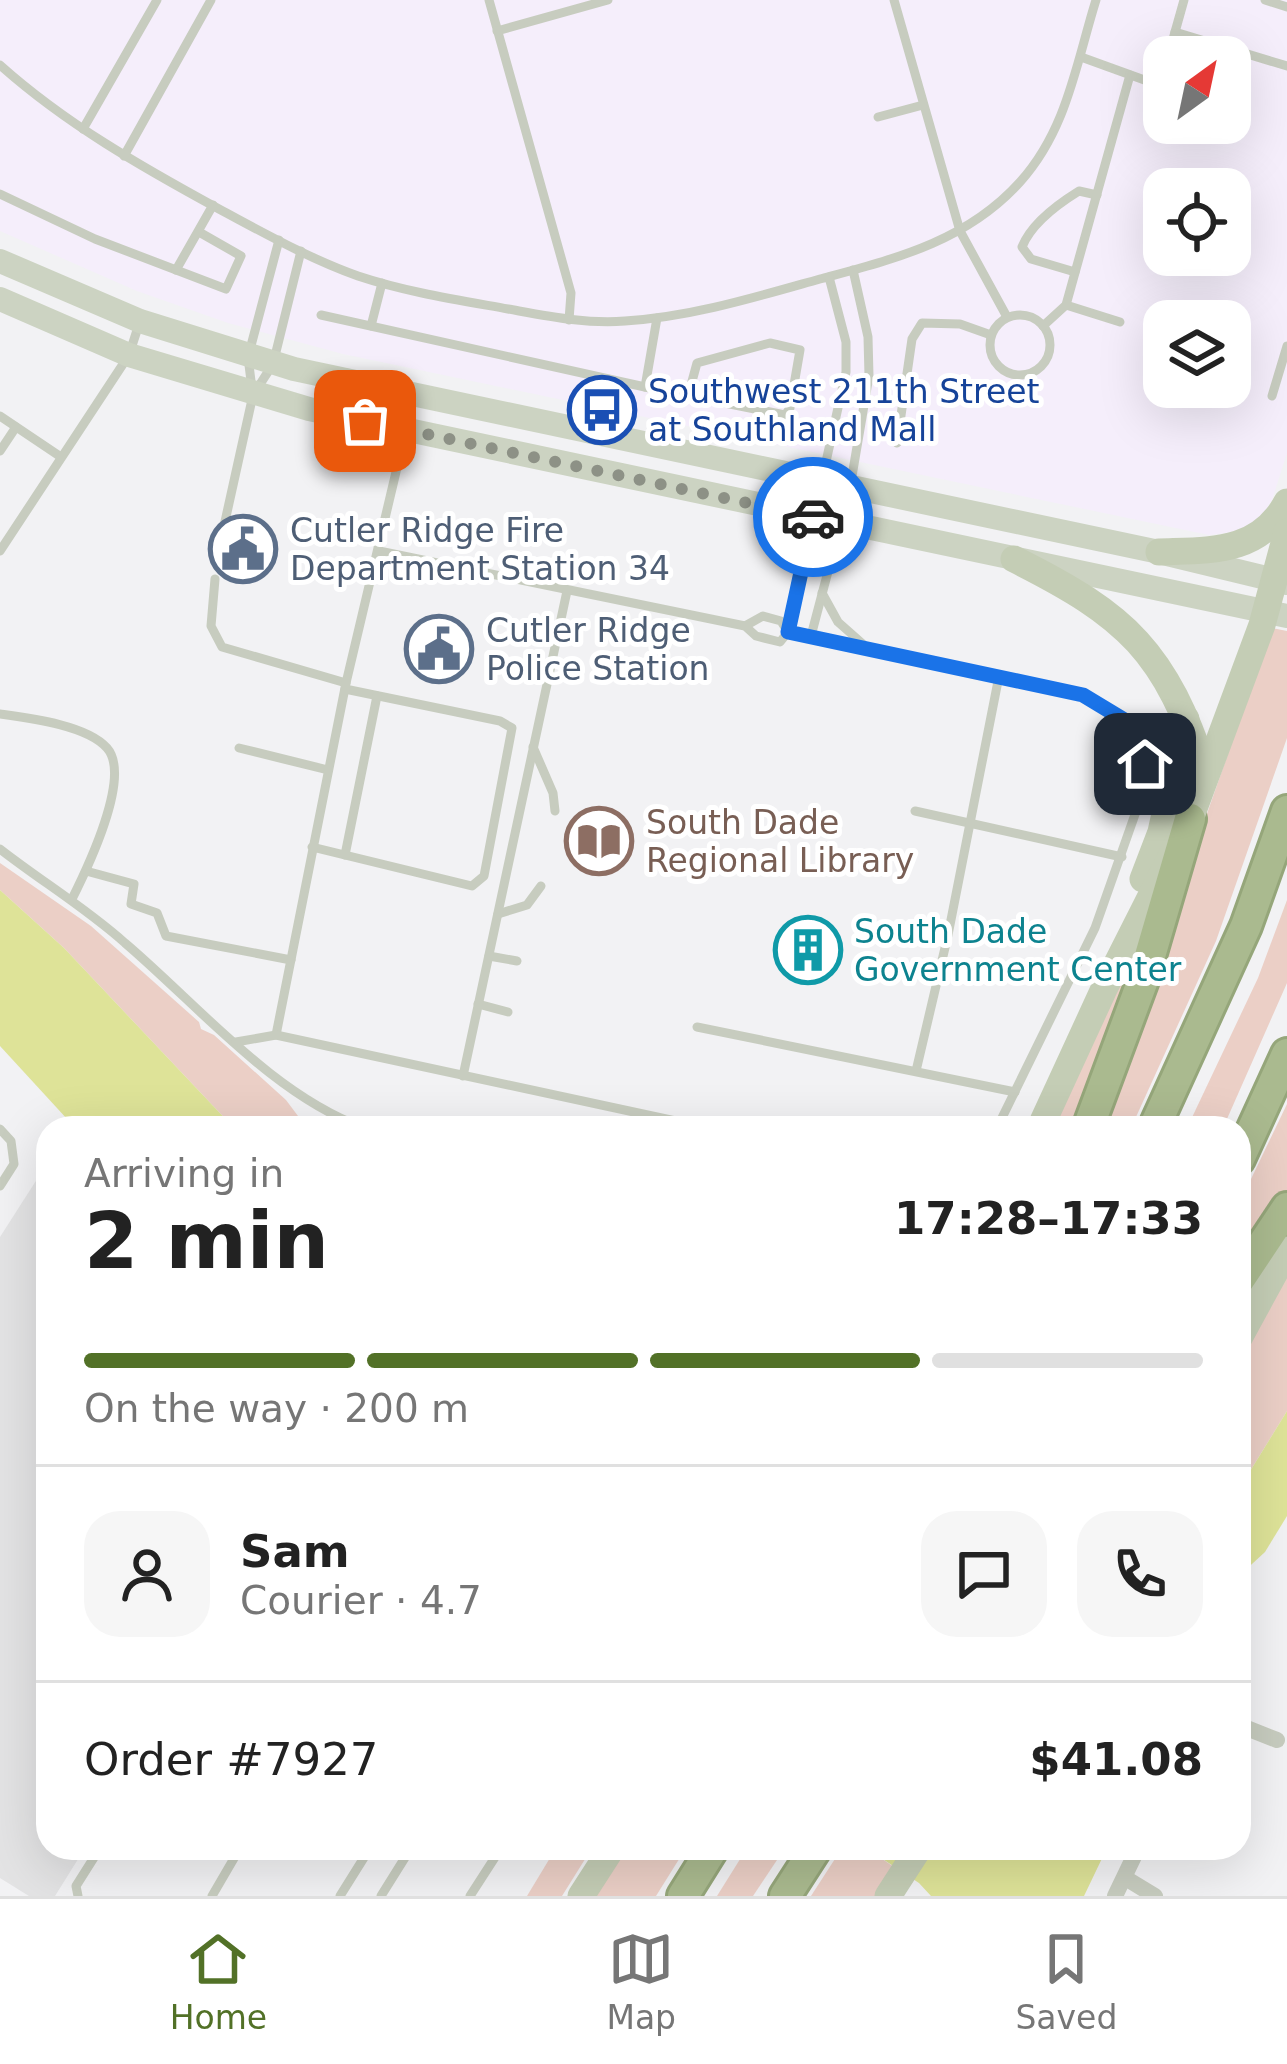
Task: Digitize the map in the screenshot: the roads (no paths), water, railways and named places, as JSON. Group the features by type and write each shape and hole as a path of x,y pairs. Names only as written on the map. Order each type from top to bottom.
{"highway":[{"path":"1159,1116 1246,926 1287,811"},
{"path":"1092,1116 1143,980 1190,819"},
{"path":"1251,1133 1287,1054"},
{"path":"1251,1262 1287,1208"},
{"path":"683,1896 706,1860"},
{"path":"785,1896 808,1860"}],"main road":[{"path":"0,261 140,321 260,361 1280,581"},
{"path":"0,299 129,355 253,394 1276,614"},
{"path":"1159,552 1236,547 1265,531 1287,502"},
{"path":"1045,1116 1102,991 1190,819 1276,614 1287,532"},
{"path":"1014,559 1100,605 1127,629 1187,715 1206,774"},
{"path":"1102,991 1161,832 1187,715"},
{"path":"1251,1315 1287,1250"},
{"path":"581,1896 604,1860"},
{"path":"888,1896 911,1860"}],"street":[{"path":"1251,1728 1284,1736"},
{"path":"1115,1896 1133,1860"},
{"path":"1126,1879 1155,1896"}],"lane":[{"path":"83,129 157,0"},
{"path":"124,156 211,0"},
{"path":"488,0 571,293 569,320"},
{"path":"497,31 608,0"},
{"path":"894,0 960,231 1007,317"},
{"path":"0,65 124,156 301,251 382,283 569,320 657,318 829,277 924,249 960,231 1011,191 1045,148 1062,115 1096,0"},
{"path":"1174,36 1184,0"},
{"path":"1265,0 1287,7"},
{"path":"1175,32 1287,66"},
{"path":"1081,57 1143,80"},
{"path":"1043,326 1066,305 1130,75"},
{"path":"878,117 923,105"},
{"path":"1075,272 1030,259 1022,247 1027,235 1078,190 1096,195"},
{"path":"0,194 95,239 226,289 241,256 200,232"},
{"path":"176,270 213,205"},
{"path":"224,526 260,361 279,240"},
{"path":"253,394 260,361 301,251"},
{"path":"811,636 850,488 868,376 868,338 853,270"},
{"path":"379,551 745,626 755,636 780,642 788,632 847,355 829,277"},
{"path":"371,326 382,283"},
{"path":"1066,305 1120,322"},
{"path":"321,315 646,387 688,396 785,415 800,350 770,343 697,363 688,396"},
{"path":"1026,315 1043,326 1050,343 1045,361 1019,375 1000,368 990,350 992,335 1007,317 1026,315"},
{"path":"646,387 657,318"},
{"path":"0,550 3,537 129,355 140,321"},
{"path":"897,443 912,339 922,322 960,324 992,335"},
{"path":"1272,396 1287,346"},
{"path":"277,1035 345,686 414,396"},
{"path":"0,416 61,458"},
{"path":"0,452 16,427"},
{"path":"215,580 211,626 222,647 376,696 512,728 484,876 472,886 312,847"},
{"path":"463,1076 566,591"},
{"path":"822,593 838,622 868,648"},
{"path":"745,626 763,616 781,621 788,632 1083,695 1126,721 1142,748 1146,775 1122,857 1095,928 1003,1116"},
{"path":"916,1072 999,676"},
{"path":"345,855 376,696"},
{"path":"0,714 82,733 105,744 112,755 115,790 72,899"},
{"path":"238,748 328,770"},
{"path":"533,748 553,793 555,811"},
{"path":"915,811 1122,857"},
{"path":"0,849 72,899 294,1094 331,1116"},
{"path":"86,871 134,884 131,904 157,913 166,936 291,960"},
{"path":"498,914 527,905 541,886"},
{"path":"489,956 517,962"},
{"path":"478,1004 508,1012"},
{"path":"697,1027 1015,1092"},
{"path":"236,1042 277,1035 651,1116"},
{"path":"0,1129 11,1141 14,1164 0,1186"},
{"path":"78,1896 76,1886 92,1860"},
{"path":"212,1896 233,1860"},
{"path":"340,1896 362,1860"},
{"path":"380,1896 402,1860"},
{"path":"470,1896 493,1860"}],"place":[{"name":"Southwest 211th Street at Southland Mall","path":"602,410"},
{"name":"Cutler Ridge Fire Department Station 34","path":"243,549"},
{"name":"Cutler Ridge Police Station","path":"439,649"},
{"name":"South Dade Regional Library","path":"599,841"},
{"name":"South Dade Government Center","path":"808,950"}]}
